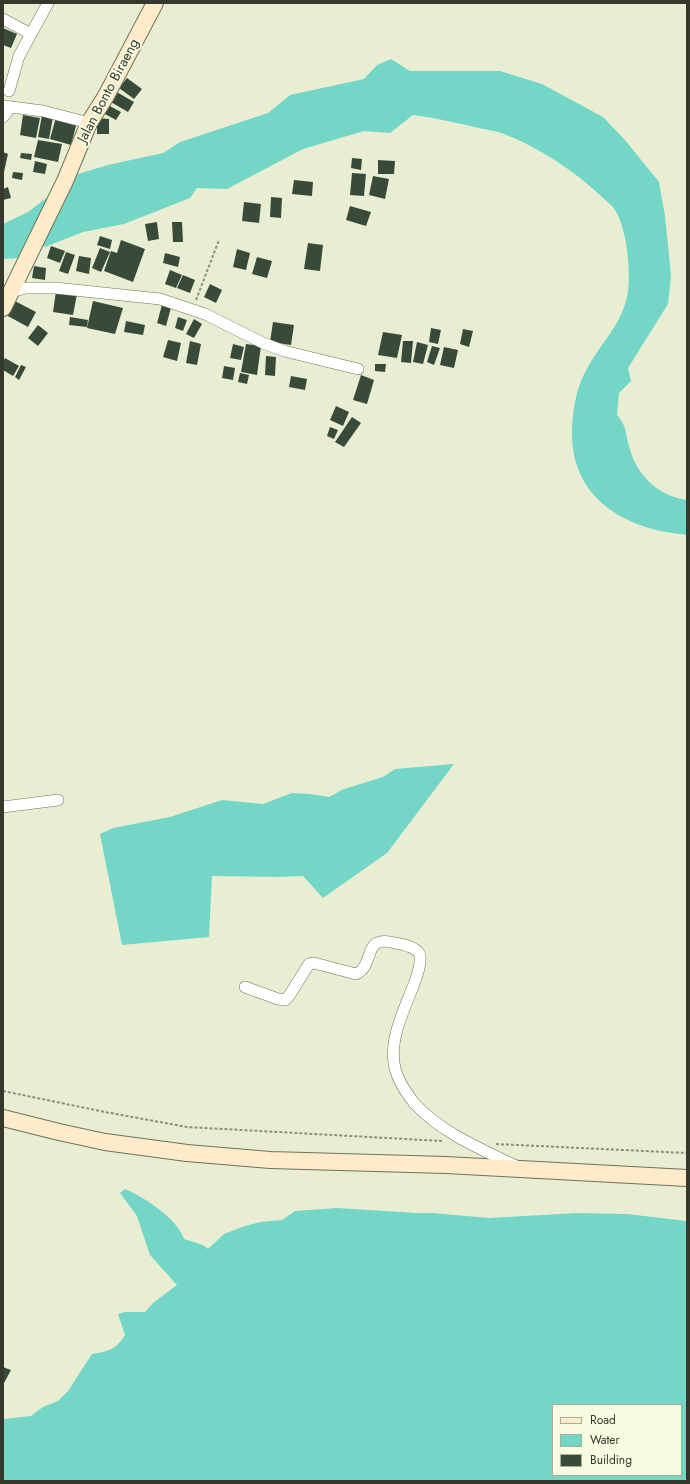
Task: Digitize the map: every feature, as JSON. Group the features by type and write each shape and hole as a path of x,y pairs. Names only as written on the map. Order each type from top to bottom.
{"street":[{"path":"9,91 19,56 48,3"},
{"name":"Jalan Bonto Biraeng","path":"3,308 31,254 65,181 89,123 106,96 155,3"},
{"path":"3,20 31,34"},
{"path":"3,117 7,106 43,111 89,123"},
{"path":"11,292 26,288 54,288 160,299 193,309 264,343 304,357 358,369"},
{"path":"3,807 58,800"},
{"path":"244,987 285,1000 309,964 314,963 356,974 363,968 373,945 378,942 384,940 416,950 420,956 418,970 399,1026 394,1052 394,1064 402,1086 415,1104 434,1120 467,1142 522,1169"},
{"path":"3,1118 105,1142 187,1153 306,1162 446,1165 687,1178"}],"path":[{"path":"193,309 219,240"},
{"path":"3,1091 187,1127 444,1141"},
{"path":"490,1144 687,1154"}],"water":[{"path":"391,59 410,71 500,71 542,84 603,117 625,140 659,182 665,216 671,275 668,304 628,368 631,381 619,393 617,415 624,426 632,456 643,475 658,489 676,498 687,500 687,535 649,528 615,513 602,503 591,491 582,477 576,462 572,444 572,425 575,402 584,374 615,325 627,297 629,265 623,228 615,210 610,204 579,177 556,160 504,134 413,115 390,133 364,131 303,149 227,189 197,188 190,198 124,224 83,232 45,247 38,243 19,258 3,259 3,224 28,212 78,174 108,165 163,153 180,142 268,113 290,95 364,79 377,65"},
{"path":"454,764 387,853 323,898 303,876 212,876 209,937 122,945 100,834 113,828 170,817 222,800 263,804 292,793 329,797 344,789 383,777 395,769"},
{"path":"125,1189 141,1197 168,1216 181,1231 184,1239 203,1245 208,1249 224,1234 242,1227 260,1222 282,1220 295,1211 337,1208 433,1213 489,1218 577,1213 627,1214 687,1221 687,1481 3,1481 3,1419 31,1416 43,1407 58,1401 68,1391 92,1354 111,1349 122,1340 125,1335 118,1314 125,1312 145,1312 153,1303 177,1285 150,1255 137,1216 120,1193"}],"building":[{"path":"3,28 17,34 11,48 3,45"},
{"path":"127,78 142,89 134,99 119,88"},
{"path":"115,91 134,102 128,112 109,101"},
{"path":"108,105 121,112 116,120 103,113"},
{"path":"23,115 40,118 36,138 20,135"},
{"path":"42,115 53,117 49,139 38,137"},
{"path":"56,117 77,122 71,145 50,139"},
{"path":"97,118 109,119 109,134 97,134"},
{"path":"38,140 62,144 58,162 34,157"},
{"path":"3,152 8,154 4,172 3,172"},
{"path":"21,153 32,154 31,160 20,158"},
{"path":"352,158 362,159 361,170 351,168"},
{"path":"378,160 395,161 394,174 378,174"},
{"path":"35,161 47,164 45,174 33,172"},
{"path":"13,172 23,173 22,180 12,178"},
{"path":"352,173 366,174 364,196 350,195"},
{"path":"373,176 389,179 385,199 369,195"},
{"path":"294,180 313,182 312,196 292,194"},
{"path":"8,187 11,198 3,200 3,189"},
{"path":"271,197 282,198 281,218 270,217"},
{"path":"244,202 261,204 259,223 242,221"},
{"path":"350,206 371,212 366,226 346,220"},
{"path":"157,222 159,239 148,241 145,224"},
{"path":"172,222 182,222 183,242 173,242"},
{"path":"100,236 112,240 110,249 97,245"},
{"path":"121,240 145,249 133,282 104,271 111,251 117,253"},
{"path":"308,243 323,245 320,271 304,269"},
{"path":"51,246 65,251 60,263 47,258"},
{"path":"100,248 110,252 101,272 92,268"},
{"path":"237,249 250,253 246,270 233,267"},
{"path":"66,252 75,255 68,274 59,271"},
{"path":"165,253 180,257 178,267 163,263"},
{"path":"79,256 91,258 89,274 76,271"},
{"path":"257,257 272,261 267,278 252,274"},
{"path":"34,266 46,268 45,280 32,278"},
{"path":"170,270 182,275 176,288 165,284"},
{"path":"183,275 195,280 190,293 177,288"},
{"path":"210,284 222,290 216,303 204,297"},
{"path":"56,291 77,294 73,315 53,312"},
{"path":"13,300 36,312 28,327 6,315"},
{"path":"93,301 123,308 115,334 87,328"},
{"path":"163,301 172,304 166,326 157,323"},
{"path":"70,317 88,320 87,327 69,325"},
{"path":"178,317 187,320 183,331 175,328"},
{"path":"194,319 202,324 194,338 186,334"},
{"path":"126,321 145,325 143,335 124,332"},
{"path":"273,322 294,325 291,345 270,342"},
{"path":"38,325 48,333 38,346 28,338"},
{"path":"431,328 441,330 438,344 429,342"},
{"path":"463,329 473,331 469,347 460,344"},
{"path":"383,332 402,335 397,358 378,355"},
{"path":"168,340 181,343 177,361 163,357"},
{"path":"190,341 201,344 197,365 186,363"},
{"path":"403,341 413,341 411,363 401,362"},
{"path":"417,342 428,345 423,364 413,362"},
{"path":"233,344 244,347 241,360 230,358"},
{"path":"246,344 261,346 257,375 241,372"},
{"path":"432,346 440,348 434,365 427,362"},
{"path":"444,347 458,350 454,368 440,365"},
{"path":"266,356 276,357 275,376 265,375"},
{"path":"5,358 19,366 13,376 3,370 3,362"},
{"path":"375,364 386,364 385,372 375,371"},
{"path":"21,365 26,367 19,380 15,377"},
{"path":"224,366 235,368 233,380 222,378"},
{"path":"240,373 249,375 247,384 238,382"},
{"path":"361,375 374,380 367,404 353,400"},
{"path":"291,376 307,379 305,390 289,387"},
{"path":"336,406 349,412 343,426 330,420"},
{"path":"352,417 361,423 344,447 335,442"},
{"path":"330,427 338,430 334,439 327,436"},
{"path":"3,1367 11,1370 3,1385"}]}
